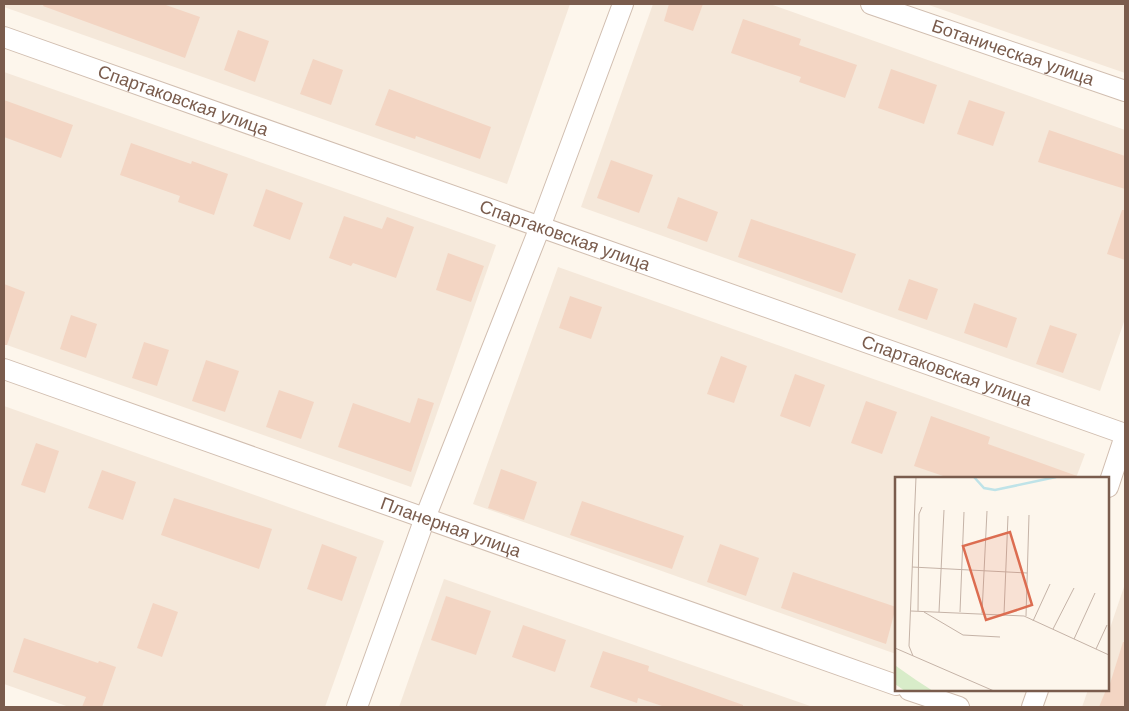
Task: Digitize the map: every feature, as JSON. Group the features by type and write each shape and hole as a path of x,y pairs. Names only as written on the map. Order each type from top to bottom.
{"street":[{"path":"357,707 425,518 540,227 623,4"},
{"name":"Ботаническая улица","path":"871,4 1125,91"},
{"name":"Спартаковская улица","path":"4,37 1125,435"},
{"name":"Планерная улица","path":"4,369 895,685"},
{"path":"1109,484 1125,435"},
{"path":"912,691 959,707"},
{"path":"1032,707 1038,691"}],"shaded area":[{"path":"4,4 570,4 507,184 4,7"},
{"path":"653,4 770,4 1125,130 1125,319 1100,391 581,207"},
{"path":"926,4 1125,4 1125,73"},
{"path":"4,72 496,245 411,487 4,344"},
{"path":"558,267 1085,454 1076,477 895,477 895,654 473,504"},
{"path":"4,406 384,541 325,707 69,707 4,684"},
{"path":"444,579 813,707 399,707"},
{"path":"1125,584 1125,707 1082,707 1088,691 1109,691 1109,631"}],"building":[{"path":"44,4 163,4 200,17 185,58 43,6"},
{"path":"669,4 703,4 693,31 664,21"},
{"path":"743,19 801,39 799,45 857,65 845,98 799,82 801,77 731,53"},
{"path":"238,30 269,41 255,82 224,70"},
{"path":"313,59 343,70 331,105 300,94"},
{"path":"891,69 937,85 924,124 878,108"},
{"path":"389,89 491,127 480,159 416,136 415,139 375,125"},
{"path":"4,100 73,125 61,158 4,137"},
{"path":"969,100 1005,112 993,146 957,134"},
{"path":"1049,130 1125,156 1125,189 1038,162"},
{"path":"131,143 191,164 192,161 228,174 214,215 178,202 180,196 120,175"},
{"path":"611,160 653,175 639,213 597,198"},
{"path":"266,189 303,203 290,240 253,226"},
{"path":"678,197 718,212 707,242 667,228"},
{"path":"1122,210 1125,210 1125,260 1107,254"},
{"path":"344,216 382,229 387,217 414,227 396,278 353,263 351,266 329,258"},
{"path":"751,219 856,254 842,293 738,257"},
{"path":"448,253 484,266 471,302 436,290"},
{"path":"909,279 938,289 927,320 898,310"},
{"path":"4,284 25,292 7,345 4,345"},
{"path":"570,296 602,307 591,339 559,328"},
{"path":"974,303 1017,318 1007,348 964,333"},
{"path":"71,315 97,324 86,358 60,349"},
{"path":"1050,325 1077,334 1063,373 1036,364"},
{"path":"144,342 169,350 157,386 132,378"},
{"path":"721,356 747,366 734,403 707,394"},
{"path":"206,360 239,371 225,412 192,401"},
{"path":"795,374 825,385 810,427 780,416"},
{"path":"279,390 314,402 301,439 266,427"},
{"path":"418,398 434,403 411,472 338,447 353,403 410,423"},
{"path":"866,401 897,412 882,454 851,443"},
{"path":"931,416 990,437 988,444 1077,476 946,477 914,466"},
{"path":"36,443 59,451 45,493 21,485"},
{"path":"501,469 537,482 524,520 488,508"},
{"path":"102,470 136,482 123,520 88,508"},
{"path":"174,498 272,529 259,569 161,535"},
{"path":"582,501 684,536 672,569 570,535"},
{"path":"322,544 357,557 342,601 307,589"},
{"path":"720,544 759,558 746,596 707,582"},
{"path":"793,572 895,607 895,611 886,644 781,608"},
{"path":"446,596 491,611 476,655 431,640"},
{"path":"153,603 178,612 162,657 137,648"},
{"path":"523,625 566,640 555,672 512,657"},
{"path":"24,638 98,663 99,661 116,667 102,707 82,707 86,697 13,672"},
{"path":"1123,642 1125,642 1125,707 1099,707 1106,691 1109,691"},
{"path":"603,651 649,666 648,671 743,705 743,707 665,707 638,698 637,703 590,687"}]}
